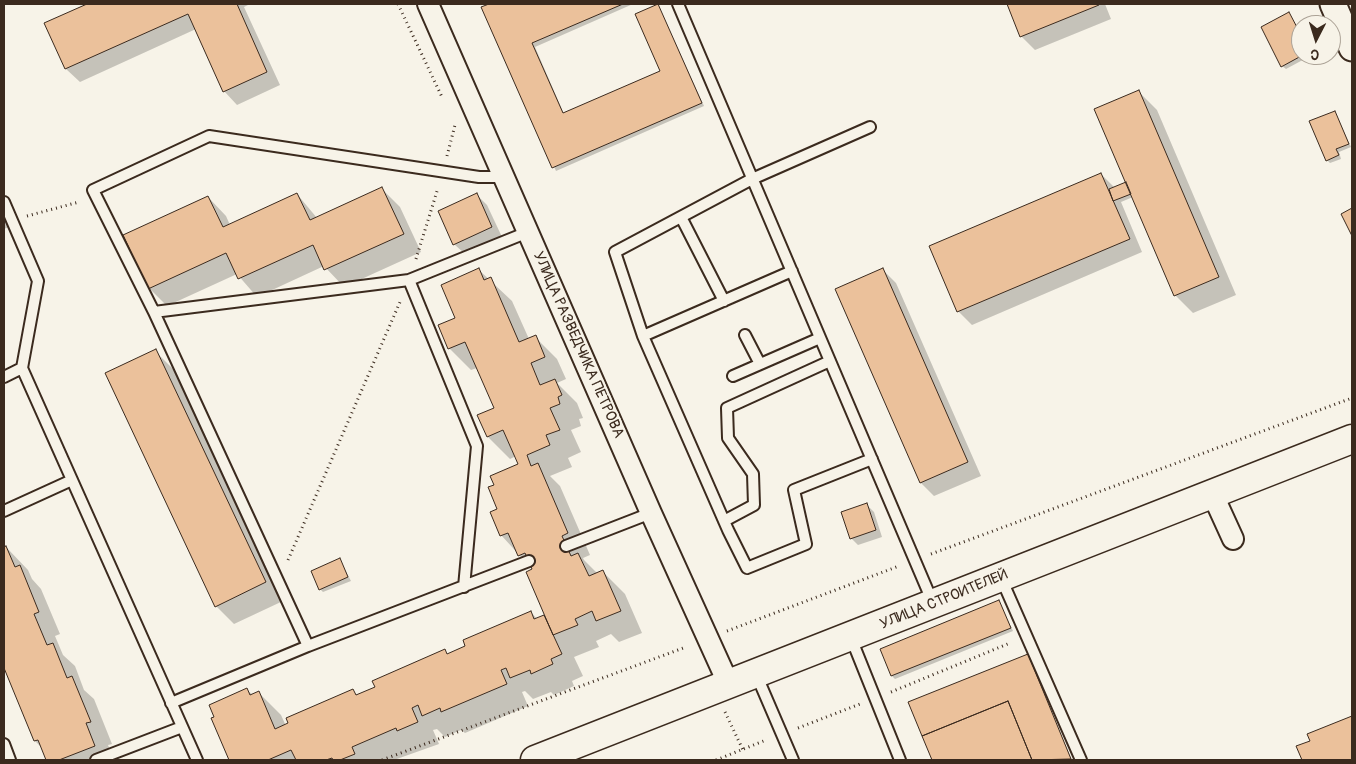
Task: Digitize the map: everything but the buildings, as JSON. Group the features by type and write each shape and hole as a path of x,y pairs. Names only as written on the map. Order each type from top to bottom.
{"main road":[{"name":"УЛИЦА СТРОИТЕЛЕЙ","path":"535,760 1352,439"}],"street":[{"name":"УЛИЦА РАЗВЕДЧИКА ПЕТРОВА","path":"428,4 651,513 729,685"},
{"path":"1333,4 1352,48"},
{"path":"1212,493 1234,539"}],"lane":[{"path":"678,4 934,604"},
{"path":"870,127 752,179 614,252 643,336 724,521 747,568 806,544 794,490 872,459"},
{"path":"308,646 154,312 93,190 209,136 443,172 479,177 504,177"},
{"path":"4,202 38,281 22,368 197,760"},
{"path":"681,217 724,301"},
{"path":"154,312 409,280 528,232"},
{"path":"643,336 792,271"},
{"path":"409,280 477,446 464,587"},
{"path":"745,335 760,364"},
{"path":"733,376 820,338"},
{"path":"724,521 754,504 753,474 728,438 727,408 830,361"},
{"path":"4,377 22,368"},
{"path":"4,511 72,480"},
{"path":"566,546 651,513"},
{"path":"171,703 308,646 529,561"},
{"path":"1000,577 1081,760"},
{"path":"851,636 900,760"},
{"path":"756,674 793,760"},
{"path":"96,760 182,727"},
{"path":"4,744 10,760"}],"path":[{"path":"279,583 409,280 443,172 455,125"},
{"path":"12,220 97,197"},
{"path":"382,760 1352,398"}]}
